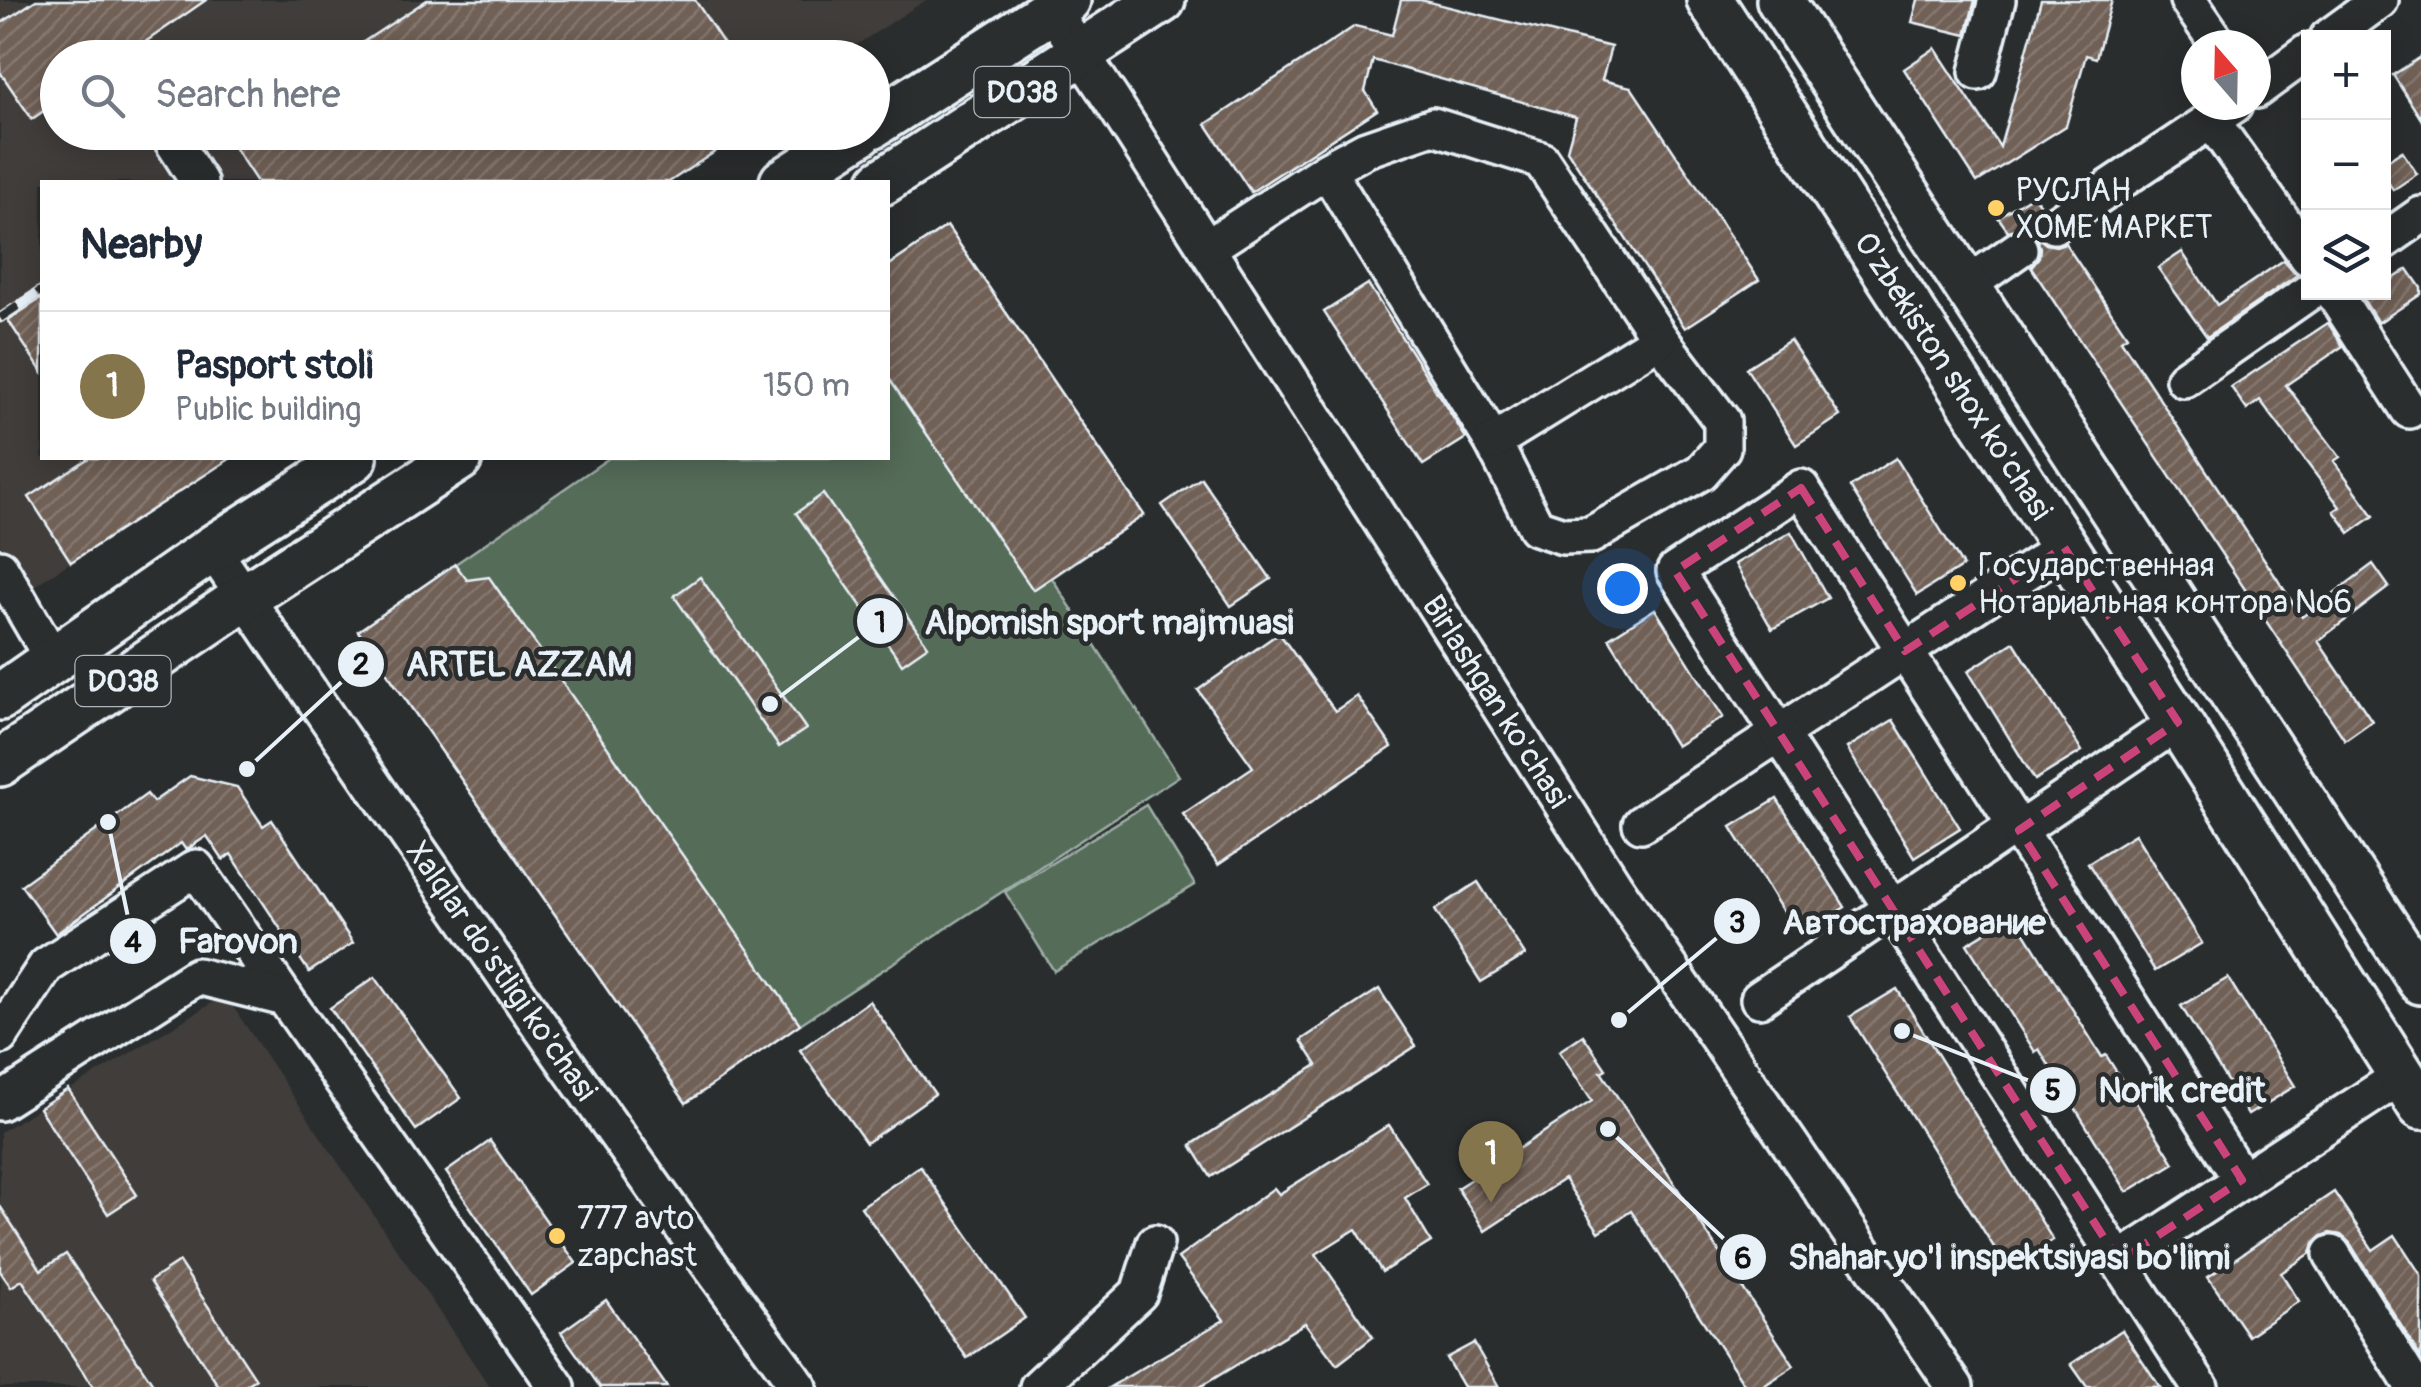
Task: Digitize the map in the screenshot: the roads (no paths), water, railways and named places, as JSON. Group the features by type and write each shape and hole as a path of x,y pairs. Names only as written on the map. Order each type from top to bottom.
{"main road":[{"name":"D038","path":"885,180 1162,0"},
{"name":"O'zbekiston shox ko'chasi","path":"1710,0 2178,722 2411,1091"},
{"name":"O'zbekiston shox ko'chasi","path":"1780,0 2421,981"},
{"name":"D038","path":"890,113 1059,5"},
{"path":"786,180 833,150"},
{"name":"D038","path":"0,697 212,549 351,460"},
{"name":"D038","path":"0,763 457,460"}],"street":[{"path":"1978,72 1997,0"},
{"path":"2188,0 2209,30"},
{"path":"2339,30 2380,0"},
{"name":"Birlashgan ko'chasi","path":"1059,5 1082,53 1614,885 1955,1387"},
{"path":"2271,79 2301,57"},
{"path":"2054,225 2210,120"},
{"path":"2227,120 2301,244"},
{"path":"1207,248 1327,170 1366,149 1433,126 1540,160 1660,339 1722,421 1722,448 1700,472 1590,535 1563,536 1536,527 1494,442 1327,170"},
{"path":"179,150 199,180"},
{"path":"2391,236 2421,215"},
{"path":"1966,286 2019,249"},
{"path":"2184,380 2301,298"},
{"path":"2338,300 2409,410"},
{"path":"1494,442 1660,339"},
{"path":"2200,1387 1675,571 1801,488 2242,1180"},
{"path":"1641,824 2064,547"},
{"name":"Xalqlar do'stligi ko'chasi","path":"212,549 677,1222 798,1387"},
{"path":"0,568 54,661"},
{"path":"1759,999 2178,722"},
{"path":"0,1036 46,966 196,868 558,1387"},
{"path":"0,1102 197,976 285,998"},
{"path":"2119,1260 2242,1180 2411,1091"},
{"path":"1038,1387 1139,1293 1155,1243"},
{"path":"2332,1254 2407,1384"}],"railway":[{"path":"0,318 40,291"}],"place":[{"name":"РУСЛАН ХОМЕ МАРКЕТ","path":"1996,208"},
{"name":"Государственная Нотариальная контора №6","path":"1958,583"},
{"name":"Alpomish sport majmuasi","path":"770,704"},
{"name":"ARTEL AZZAM","path":"247,769"},
{"name":"Farovon","path":"108,822"},
{"name":"Автострахование","path":"1619,1020"},
{"name":"Norik credit","path":"1902,1031"},
{"name":"Shahar yo'l inspektsiyasi bo'limi","path":"1608,1129"},
{"name":"Pasport stoli","path":"1491,1203"},
{"name":"777 avto zapchast","path":"557,1236"}]}
